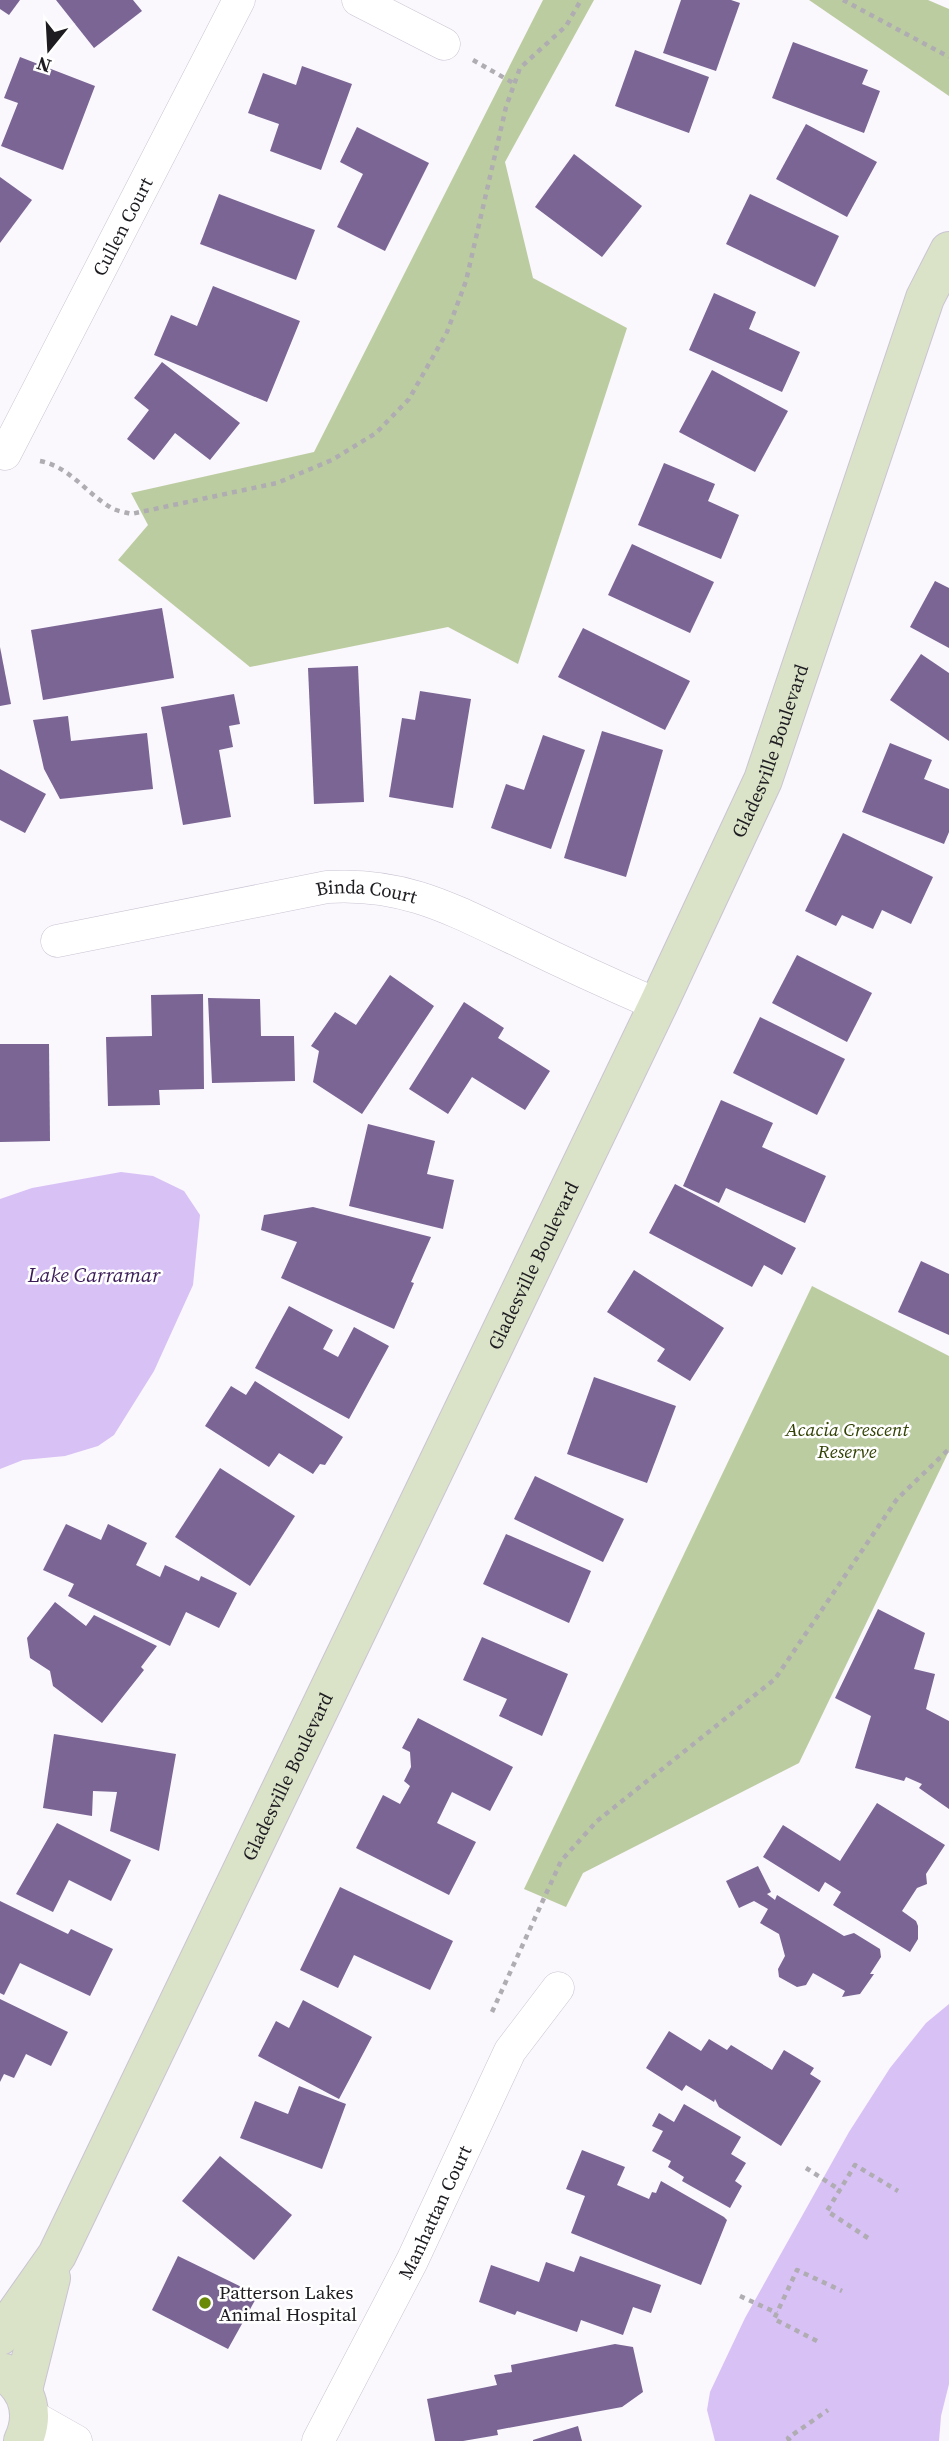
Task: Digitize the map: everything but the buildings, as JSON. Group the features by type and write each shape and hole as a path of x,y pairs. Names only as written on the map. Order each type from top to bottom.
{"street":[{"name":"Cullen Court","path":"5,454 239,0"},
{"path":"358,0 444,44"},
{"name":"Gladesville Boulevard","path":"0,2336 57,2255 658,1005 763,780 925,298 949,251"},
{"name":"Binda Court","path":"57,941 327,887 371,886 397,890 439,905 658,1005"},
{"name":"Manhattan Court","path":"318,2441 412,2261 510,2051 558,1988"},
{"name":"Gladesville Boulevard","path":"19,2405 57,2255"},
{"path":"19,2405 76,2441"}],"path":[{"path":"5,454 51,463 68,472 113,509 131,514 277,483 331,460 376,433 409,399 429,368 447,332 466,281 506,107 520,68 566,26 581,0"},
{"path":"843,0 949,57"},
{"path":"444,44 515,84"},
{"path":"520,1948 561,1861 597,1821 775,1679 897,1499 949,1449"},
{"path":"868,2238 827,2211 855,2165 898,2191"},
{"path":"806,2168 840,2190"},
{"path":"817,2341 774,2319 797,2270 842,2291"},
{"path":"740,2296 777,2313"},
{"path":"790,2441 788,2438 828,2410"}],"green space":[{"path":"543,0 594,0 505,162 533,278 627,328 518,664 448,627 250,667 118,560 148,525 131,493 314,452"},
{"path":"809,0 928,0 949,9 949,96"},
{"name":"Acacia Crescent Reserve","path":"812,1286 949,1356 949,1451 799,1763 583,1873 566,1907 524,1889"}],"water":[{"name":"Lake Carramar","path":"121,1172 153,1176 184,1191 200,1215 193,1285 154,1371 114,1435 98,1446 65,1456 23,1460 0,1469 0,1199 32,1188"},
{"path":"949,2004 949,2384 941,2416 939,2441 715,2441 707,2410 710,2392 745,2318 849,2132 890,2068 926,2023"}],"place":[{"name":"Patterson Lakes Animal Hospital","path":"205,2303"}]}
